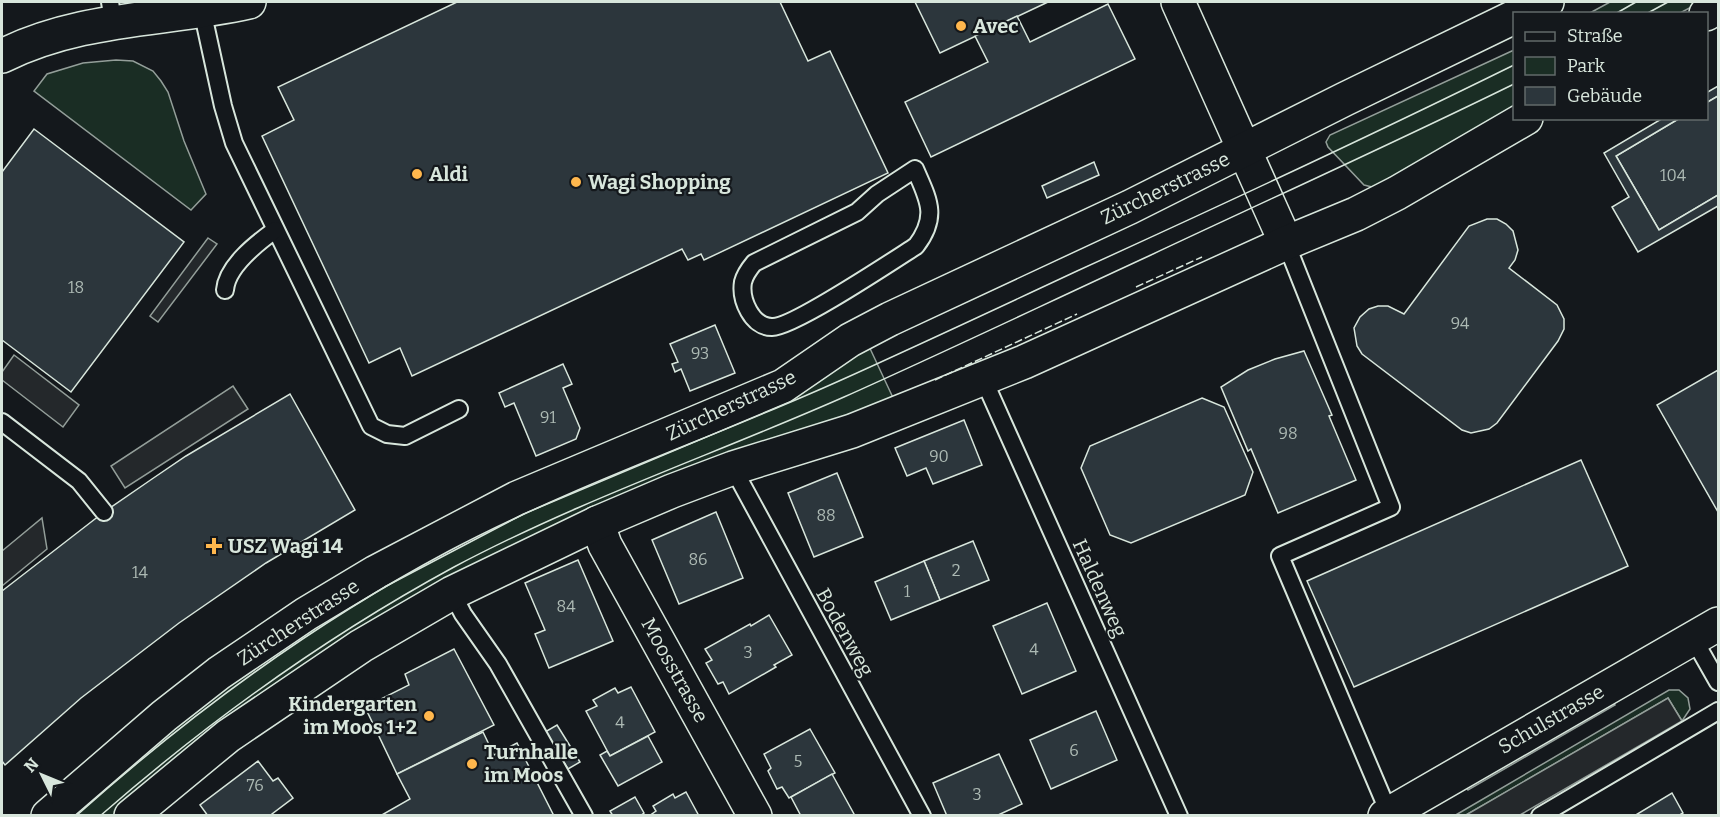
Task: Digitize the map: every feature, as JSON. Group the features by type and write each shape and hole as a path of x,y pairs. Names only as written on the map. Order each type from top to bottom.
{"main road":[{"path":"2,56 35,40 74,29 111,11 202,10 249,2"},
{"path":"1178,2 1286,243"},
{"path":"1526,12 1547,2"},
{"name":"Zürcherstrasse","path":"48,816 164,716 219,673 306,614 376,572 517,498 783,386 850,340 890,319 1141,202 1245,148 1513,18"},
{"path":"131,816 228,736 362,646 452,593 597,523 672,491 733,468 852,431 1024,362 1286,243 1356,214 1523,120"},
{"name":"Moosstrasse","path":"597,523 605,545 755,816"},
{"name":"Schulstrasse","path":"1387,814 1706,631"}],"lane":[{"path":"202,10 223,106 234,143 371,426 387,434 405,436 459,409"},
{"path":"915,169 928,200 930,211 929,223 916,246 797,318 780,327 770,328 754,318 746,306 743,283 754,263 775,251 857,212 877,194 915,169"},
{"path":"225,290 228,277 240,261 257,243 275,230"},
{"path":"1286,243 1391,507 1280,556 1387,814"},
{"name":"Haldenweg","path":"982,378 1179,816"},
{"path":"2,422 79,481 104,512"},
{"name":"Bodenweg","path":"733,468 922,816"},
{"path":"452,593 463,614 498,664 585,816"},
{"path":"1706,631 1719,682"},
{"path":"1540,816 1719,711"}],"green space":[{"path":"1610,2 1701,2 1682,12 1592,12"},
{"path":"1513,50 1513,112 1376,188 1364,185 1328,147 1326,142 1330,135"},
{"path":"133,61 153,71 168,92 184,141 206,194 191,210 34,91 47,74 83,63"},
{"path":"867,342 895,402 684,475 154,780 114,815 60,816 123,760 368,588"},
{"path":"1669,690 1679,690 1688,698 1690,709 1682,721 1668,698 1466,815 1454,816"}],"shaded area":[{"path":"208,238 217,244 158,322 150,316"},
{"path":"14,355 79,405 63,427 2,380 2,372"},
{"path":"233,386 248,409 125,488 111,466"},
{"path":"42,518 47,549 2,586 2,551"},
{"path":"1610,696 1615,705 1468,790 1463,781"},
{"path":"1668,698 1682,721 1520,815 1466,815"}],"building":[{"name":"Wagi Shopping","path":"457,2 780,2 808,61 830,51 888,173 704,260 701,254 688,260 682,249 412,376 400,348 369,363 262,136 294,120 278,87"},
{"name":"Avec","path":"915,2 1048,2 940,53"},
{"path":"1108,4 1135,59 931,157 905,102 988,62 975,36 1017,16 1030,42"},
{"path":"1718,86 1718,96 1708,102 1708,92"},
{"path":"1718,96 1718,195 1659,230 1616,156 1677,120 1708,120 1708,102"},
{"path":"1660,120 1677,120 1616,156 1659,230 1718,195 1718,206 1638,252 1612,207 1629,197 1604,153"},
{"path":"34,129 184,242 71,392 2,340 2,172"},
{"path":"1094,162 1099,175 1047,198 1042,186"},
{"path":"1487,219 1497,219 1513,231 1518,250 1509,268 1557,305 1564,319 1564,329 1558,341 1497,423 1489,429 1471,433 1462,430 1362,354 1357,346 1354,328 1360,317 1369,309 1378,306 1388,306 1404,314 1469,226"},
{"path":"715,325 735,373 690,391 681,369 675,372 672,364 678,362 670,344"},
{"path":"1304,351 1332,415 1329,416 1356,480 1278,513 1221,387 1248,370"},
{"path":"563,364 572,384 563,388 580,428 576,439 536,456 514,403 505,407 499,393"},
{"path":"1718,370 1718,512 1657,405"},
{"path":"290,394 355,510 266,563 179,623 81,698 5,765 2,761 2,591 104,512 152,479"},
{"path":"1202,398 1224,407 1253,472 1245,495 1131,543 1110,535 1081,468 1090,446"},
{"path":"964,420 982,465 933,484 926,468 907,476 895,448"},
{"path":"1581,460 1628,566 1354,687 1307,581"},
{"path":"837,473 863,537 814,557 788,493"},
{"path":"716,512 743,578 679,604 652,540"},
{"path":"973,541 989,580 940,600 924,561"},
{"path":"578,560 613,641 549,668 535,634 545,630 525,583"},
{"path":"924,561 940,600 891,620 875,582"},
{"path":"1047,603 1076,671 1022,694 993,626"},
{"path":"769,615 792,655 729,694 723,682 718,684 706,663 712,660 705,649"},
{"name":"Kindergarten im Moos 1+2","path":"454,649 494,725 397,774 365,707 409,685 405,674"},
{"path":"631,687 655,732 610,756 586,711 597,706 593,700 615,688 618,693"},
{"path":"1096,711 1117,760 1051,789 1030,740"},
{"path":"557,725 580,762 568,769 545,732"},
{"path":"810,729 835,773 789,798 782,787 777,789 768,771 771,768 764,754"},
{"name":"Turnhalle im Moos","path":"483,732 494,755 517,743 554,816 380,816 410,799 397,774"},
{"path":"648,736 662,762 618,786 600,755 607,751 610,756"},
{"path":"999,754 1022,804 996,816 947,816 933,783"},
{"path":"258,761 273,781 278,778 293,798 272,814 273,816 208,816 200,805"},
{"path":"832,774 854,814 851,816 801,816 791,797"},
{"path":"686,792 699,816 649,816 656,811 653,806 673,794 675,798"},
{"path":"1672,793 1683,813 1678,816 1634,816"},
{"path":"635,797 644,813 640,816 613,816 610,811"}],"tram line":[{"path":"1618,12 1636,2"},
{"path":"1650,12 1668,2"},
{"path":"76,816 163,742 255,672 350,608 449,551 545,505 899,354 1297,170 1513,65"},
{"path":"100,816 183,747 270,682 360,622 454,567 550,520 883,380 1513,84"}],"fence":[{"path":"1136,287 1202,257"},
{"path":"935,380 1077,314"}],"place":[{"name":"Avec","path":"961,26"},
{"name":"Aldi","path":"417,174"},
{"name":"Wagi Shopping","path":"576,182"},
{"name":"USZ Wagi 14","path":"214,546"},
{"name":"Kindergarten im Moos 1+2","path":"429,716"},
{"name":"Turnhalle im Moos","path":"472,764"}]}
